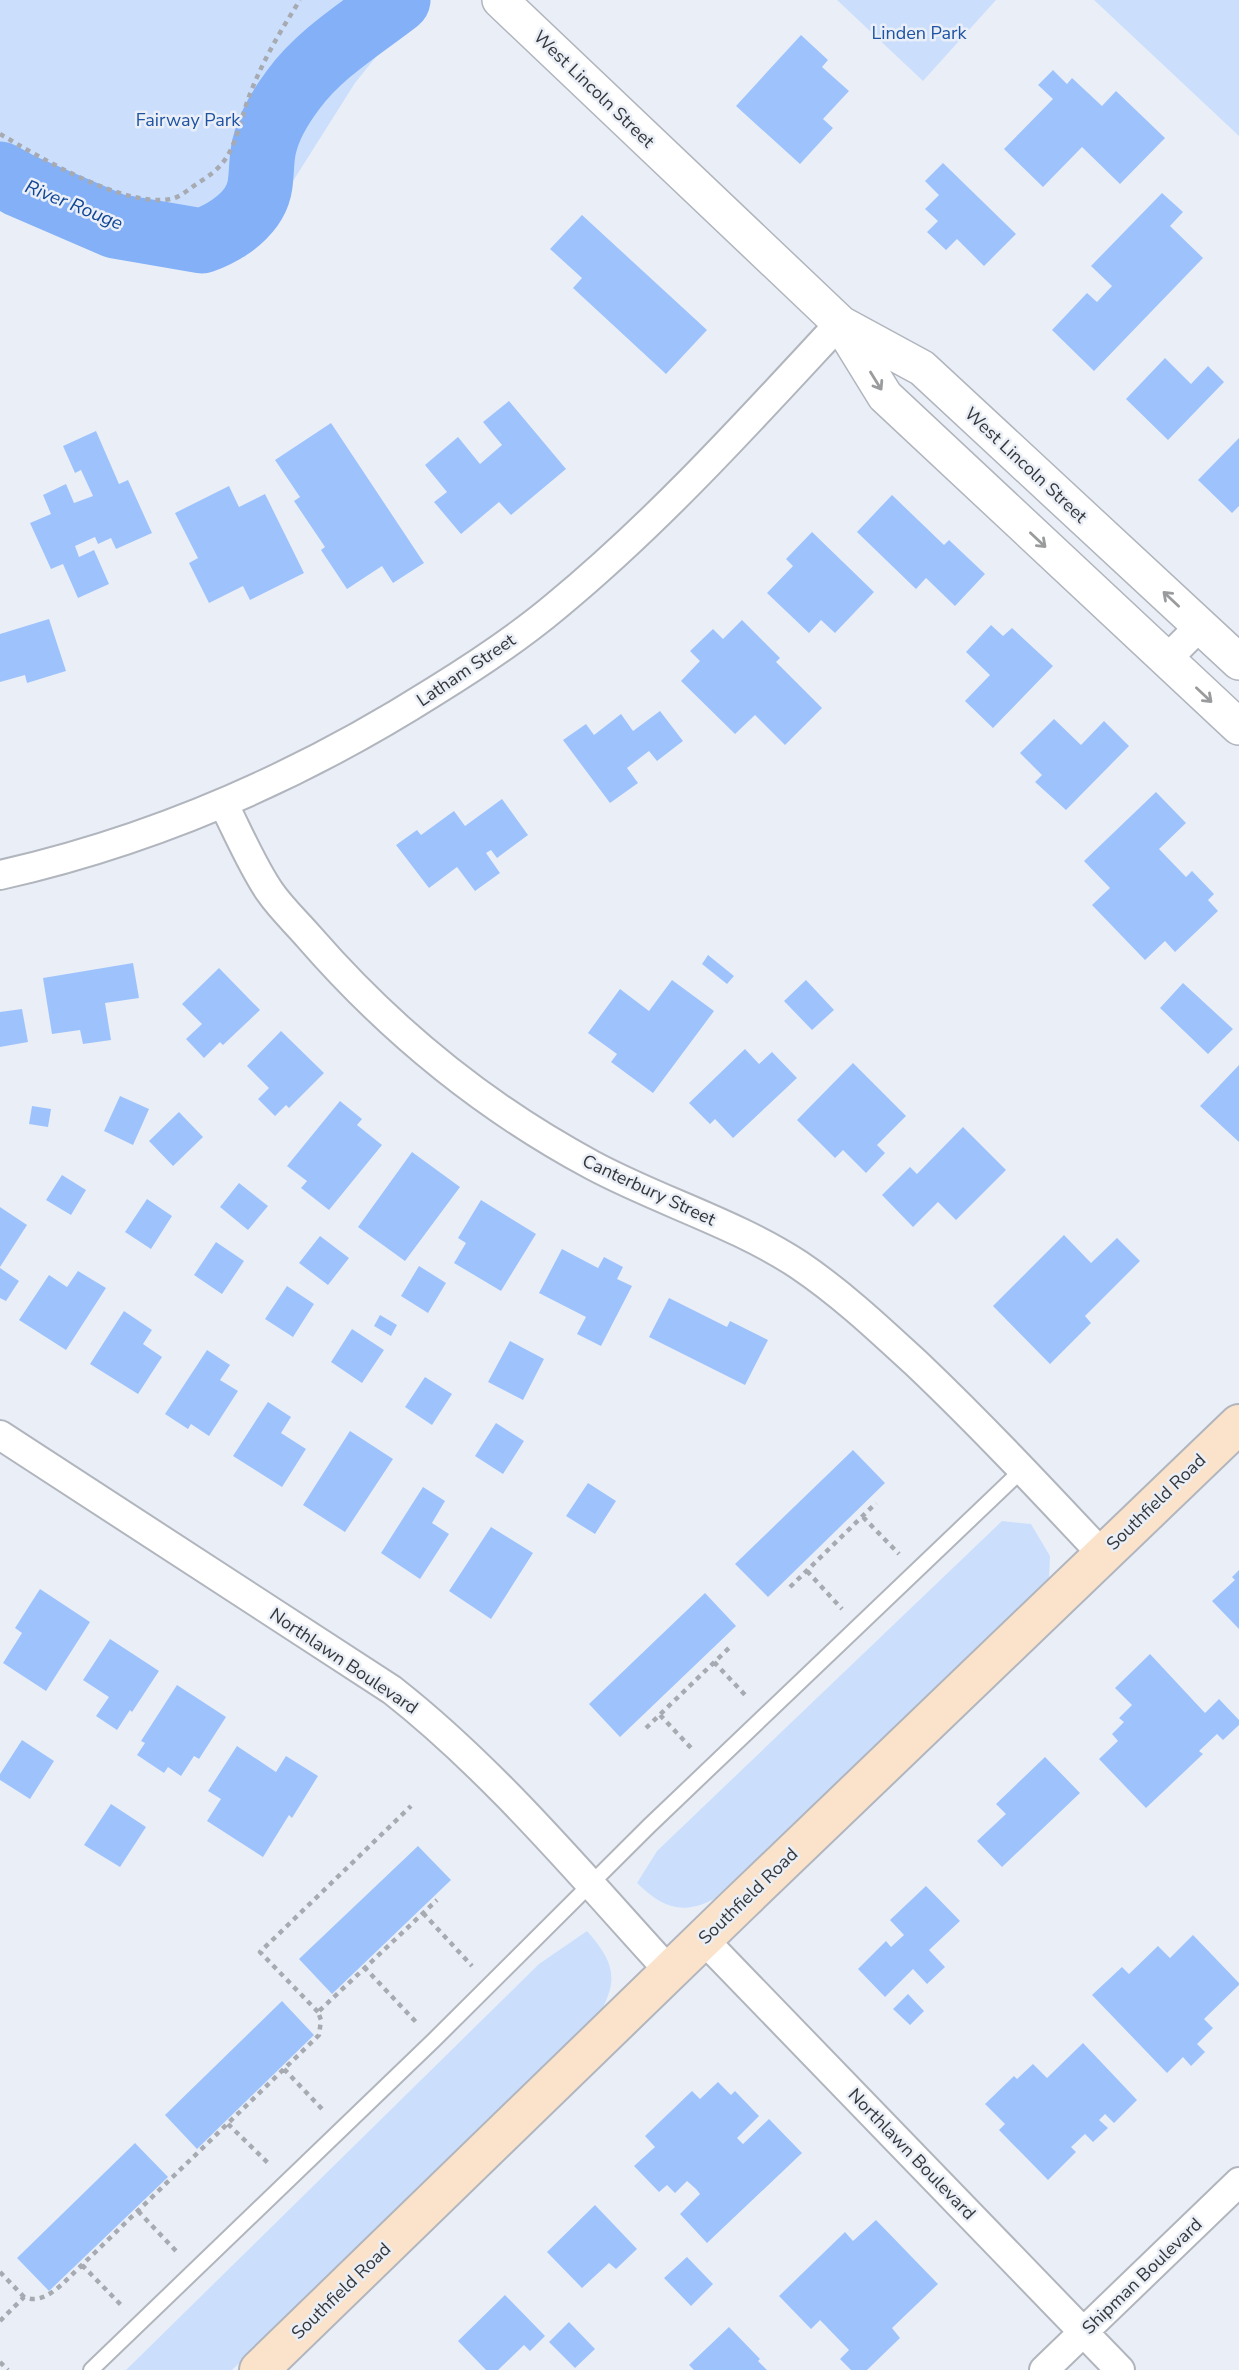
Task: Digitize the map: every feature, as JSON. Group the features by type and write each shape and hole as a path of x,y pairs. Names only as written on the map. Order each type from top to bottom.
{"main road":[{"name":"Southfield Road","path":"259,2370 1239,1424"}],"street":[{"name":"West Lincoln Street","path":"504,4 840,323 922,368 1239,662"},
{"name":"West Lincoln Street","path":"840,323 885,396 1239,727"},
{"name":"Latham Street","path":"0,875 93,850 258,789 376,727 493,655 555,607 661,512 840,323"},
{"path":"1166,660 1199,626"},
{"name":"Canterbury Street","path":"223,803 269,891 334,965 390,1022 453,1074 514,1119 594,1166 763,1245 830,1287 872,1322 966,1410 1102,1555"},
{"name":"Northlawn Boulevard","path":"0,1435 392,1690 428,1718 470,1758 670,1972"},
{"name":"Northlawn Boulevard","path":"703,1939 1119,2370"},
{"name":"Shipman Boulevard","path":"1044,2370 1239,2182"}],"lane":[{"path":"92,2370 342,2130 782,1698 1023,1469"}],"path":[{"path":"0,134 44,160 110,189 141,198 174,199 215,172 227,157 250,93 276,38 300,0"},
{"path":"790,1587 876,1503"},
{"path":"863,1517 900,1556"},
{"path":"807,1571 843,1610"},
{"path":"646,1728 730,1647"},
{"path":"714,1662 750,1700"},
{"path":"660,1715 696,1754"},
{"path":"0,2272 24,2297 38,2300 52,2293 319,2035 321,2020 318,2012 260,1952 411,1806"},
{"path":"318,2012 437,1900"},
{"path":"423,1913 489,1984"},
{"path":"364,1967 434,2040"},
{"path":"284,2069 342,2130"},
{"path":"228,2124 287,2182"},
{"path":"138,2211 195,2270"},
{"path":"82,2265 139,2324"},
{"path":"0,2320 24,2297"},
{"path":"0,2362 8,2370"}],"green space":[{"name":"Fairway Park","path":"0,0 399,0 412,12 355,83 245,257 0,202"},
{"name":"Linden Park","path":"837,0 996,0 923,81"},
{"path":"1094,0 1239,0 1239,136"},
{"path":"1002,1521 1031,1524 1050,1556 1049,1580 714,1899 682,1908 655,1898 637,1883 657,1851"},
{"path":"587,1931 603,1952 611,1971 609,1991 598,2016 232,2370 126,2370 539,1964"}],"building":[{"path":"801,35 828,60 822,67 849,91 823,119 833,128 800,164 736,106"},
{"path":"1053,70 1067,84 1072,78 1102,106 1116,91 1165,138 1120,184 1082,147 1043,187 1004,149 1053,99 1038,85"},
{"path":"943,163 1016,234 984,266 957,239 946,250 927,232 938,221 925,209 939,195 925,181"},
{"path":"1162,193 1183,212 1170,226 1203,258 1094,371 1052,330 1087,293 1097,302 1112,286 1091,266"},
{"path":"582,215 707,330 666,374 573,288 582,278 550,249"},
{"path":"1165,358 1191,384 1208,366 1224,382 1168,440 1126,399"},
{"path":"509,401 566,469 511,515 499,502 461,534 434,502 447,492 425,465 458,437 480,464 502,445 483,422"},
{"path":"331,423 424,563 393,583 382,566 347,589 321,550 325,547 294,501 300,497 275,460"},
{"path":"96,431 119,484 128,480 152,533 116,549 111,538 98,544 95,537 75,546 79,557 94,550 109,584 78,598 63,564 51,569 30,523 51,514 43,495 66,484 74,503 93,496 81,470 75,473 63,446"},
{"path":"1239,438 1239,506 1232,513 1198,480"},
{"path":"229,486 239,507 265,494 304,573 250,600 243,586 209,603 189,563 198,558 175,513"},
{"path":"892,495 944,545 949,540 985,574 955,606 926,578 916,589 857,532"},
{"path":"812,532 874,592 835,633 821,620 809,633 767,593 793,566 786,559"},
{"path":"49,619 66,671 27,683 25,675 0,682 0,634"},
{"path":"742,620 780,658 776,662 822,708 785,745 755,715 735,734 681,681 700,661 690,651 713,629 723,639"},
{"path":"991,625 1003,636 1012,628 1053,666 993,728 965,701 990,675 966,652"},
{"path":"660,711 683,741 657,761 649,751 627,768 638,783 610,803 563,740 586,724 594,735 621,714 633,731"},
{"path":"1054,719 1081,745 1104,721 1129,746 1066,810 1035,782 1042,775 1020,753"},
{"path":"1156,792 1186,823 1159,849 1186,877 1192,871 1214,894 1208,900 1218,911 1175,952 1165,941 1145,960 1092,905 1110,888 1084,861"},
{"path":"502,799 528,835 497,858 491,850 486,853 500,873 475,891 457,867 429,888 396,845 417,830 421,835 454,811 465,826"},
{"path":"708,955 734,976 727,984 702,964"},
{"path":"133,963 139,998 105,1003 111,1040 83,1044 80,1030 52,1034 43,978"},
{"path":"219,968 260,1010 223,1045 220,1042 204,1058 186,1039 202,1024 182,1004"},
{"path":"672,980 714,1011 653,1093 611,1062 617,1054 588,1033 620,989 649,1011"},
{"path":"806,980 834,1010 812,1030 784,1001"},
{"path":"1183,983 1233,1029 1208,1054 1160,1008"},
{"path":"22,1009 28,1042 0,1047 0,1012"},
{"path":"281,1031 324,1073 289,1108 286,1105 275,1116 258,1099 269,1088 247,1066"},
{"path":"745,1049 759,1064 772,1052 797,1078 733,1138 715,1119 710,1124 689,1103"},
{"path":"853,1063 906,1116 877,1145 885,1153 866,1173 843,1150 835,1158 797,1120"},
{"path":"1239,1065 1239,1142 1200,1106"},
{"path":"120,1096 149,1109 133,1145 104,1131"},
{"path":"340,1101 362,1119 357,1125 382,1145 329,1210 301,1188 307,1181 287,1166"},
{"path":"32,1106 51,1109 48,1127 29,1124"},
{"path":"179,1112 203,1137 173,1166 149,1141"},
{"path":"963,1127 1006,1170 956,1220 938,1202 913,1227 882,1195 910,1167 917,1174"},
{"path":"412,1152 460,1187 405,1261 358,1227"},
{"path":"62,1175 86,1190 71,1215 46,1200"},
{"path":"239,1183 268,1206 248,1230 220,1207"},
{"path":"147,1199 172,1216 151,1249 125,1232"},
{"path":"481,1200 536,1234 501,1291 454,1263 466,1243 458,1238"},
{"path":"0,1207 27,1225 0,1267"},
{"path":"1064,1235 1091,1263 1117,1238 1140,1261 1085,1316 1091,1323 1050,1364 993,1306"},
{"path":"320,1236 349,1258 328,1285 299,1263"},
{"path":"216,1242 244,1261 222,1294 194,1275"},
{"path":"562,1249 598,1268 604,1257 623,1267 617,1279 632,1286 601,1346 577,1334 586,1317 539,1293"},
{"path":"419,1266 446,1283 428,1313 401,1296"},
{"path":"0,1268 19,1281 6,1301 0,1298"},
{"path":"78,1271 106,1288 66,1350 19,1320 49,1275 67,1287"},
{"path":"287,1286 314,1304 293,1337 265,1319"},
{"path":"669,1298 727,1327 730,1321 768,1340 745,1385 649,1337"},
{"path":"124,1311 152,1330 143,1344 162,1357 138,1394 90,1364"},
{"path":"380,1315 397,1325 391,1336 374,1326"},
{"path":"352,1329 384,1350 362,1383 331,1362"},
{"path":"510,1341 544,1359 523,1400 488,1382"},
{"path":"207,1350 230,1365 220,1380 238,1391 209,1436 191,1424 188,1429 165,1414"},
{"path":"425,1377 452,1394 432,1425 405,1407"},
{"path":"268,1402 291,1417 281,1433 306,1449 282,1487 233,1456"},
{"path":"496,1423 524,1441 503,1474 475,1456"},
{"path":"350,1431 393,1459 345,1532 303,1505"},
{"path":"853,1450 885,1483 768,1597 735,1564"},
{"path":"588,1483 616,1501 595,1534 566,1516"},
{"path":"423,1487 445,1501 432,1523 449,1534 420,1579 381,1553"},
{"path":"491,1527 533,1553 491,1619 449,1591"},
{"path":"1239,1570 1239,1629 1212,1601 1235,1580 1232,1577"},
{"path":"40,1589 90,1622 46,1691 3,1663 22,1633 15,1628"},
{"path":"705,1593 736,1626 620,1737 589,1704"},
{"path":"110,1639 159,1671 117,1730 96,1716 109,1697 83,1680"},
{"path":"1150,1654 1205,1713 1219,1699 1239,1720 1239,1725 1223,1740 1217,1734 1199,1751 1203,1754 1146,1808 1099,1759 1118,1741 1112,1734 1124,1722 1119,1718 1132,1705 1115,1688"},
{"path":"177,1685 226,1717 199,1759 194,1756 181,1776 168,1767 164,1773 137,1755 145,1743 141,1741"},
{"path":"22,1740 54,1761 30,1799 0,1780 0,1774"},
{"path":"237,1746 276,1772 286,1756 318,1776 263,1857 207,1821 221,1799 208,1791"},
{"path":"1045,1757 1080,1793 1002,1867 977,1841 1006,1814 996,1804"},
{"path":"111,1804 146,1827 120,1867 84,1845"},
{"path":"418,1846 451,1880 332,1994 299,1959"},
{"path":"926,1886 960,1921 929,1950 945,1967 927,1984 913,1969 885,1997 858,1969 886,1941 891,1947 904,1935 890,1920"},
{"path":"1193,1935 1239,1985 1204,2019 1213,2028 1197,2044 1205,2052 1191,2066 1183,2057 1167,2073 1092,1995 1122,1967 1129,1974 1158,1946 1170,1958"},
{"path":"908,1994 924,2011 910,2025 893,2009"},
{"path":"282,2001 314,2035 197,2149 165,2115"},
{"path":"1083,2043 1137,2100 1114,2123 1105,2114 1099,2120 1108,2128 1093,2142 1085,2134 1071,2147 1076,2152 1048,2180 999,2130 1005,2124 985,2104 1014,2076 1017,2079 1033,2064 1047,2078"},
{"path":"718,2082 731,2095 735,2091 759,2116 737,2138 743,2144 769,2119 802,2153 707,2243 680,2214 700,2194 696,2189 687,2181 675,2193 667,2185 659,2192 634,2166 655,2147 645,2136 692,2091 700,2099"},
{"path":"135,2143 168,2177 49,2291 17,2258"},
{"path":"595,2205 637,2249 616,2269 609,2263 582,2288 547,2252"},
{"path":"876,2220 938,2284 892,2328 900,2338 867,2370 851,2370 840,2359 849,2350 820,2320 811,2329 779,2296 845,2232 853,2241"},
{"path":"687,2257 713,2284 691,2306 664,2278"},
{"path":"505,2295 545,2336 530,2351 524,2345 498,2370 486,2370 458,2341"},
{"path":"569,2322 595,2349 575,2368 549,2342"},
{"path":"729,2327 767,2370 694,2370 689,2365"}],"waterway":[{"name":"River Rouge","path":"0,174 115,226 202,241 212,237 239,220 253,204 260,185 266,140 276,117 293,90 316,64 398,0"}]}
